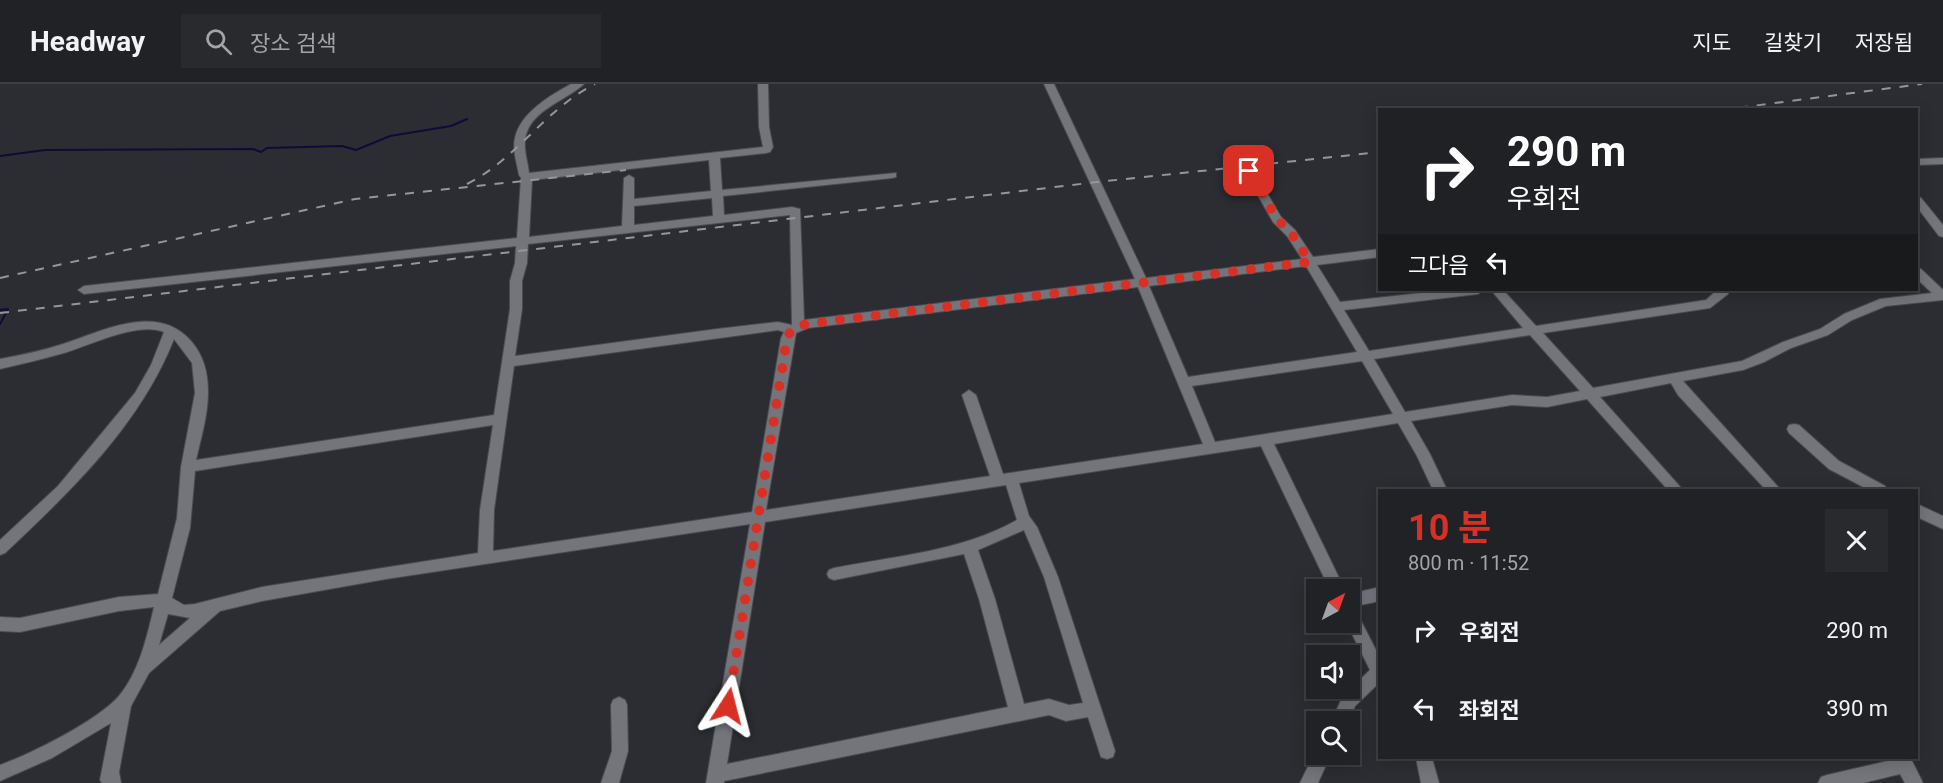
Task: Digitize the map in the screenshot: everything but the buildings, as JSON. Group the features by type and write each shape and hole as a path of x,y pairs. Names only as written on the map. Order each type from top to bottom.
{"street":[{"path":"485,559 487,510 516,309 516,280 521,263 527,177 524,175 520,148 522,132 551,100 579,84"},
{"path":"527,177 768,148 764,127 763,84"},
{"path":"1049,84 1142,282 1211,448"},
{"path":"714,155 718,219"},
{"path":"1918,162 1943,161"},
{"path":"1249,171 1277,219 1291,233 1310,262 1423,454 1440,489"},
{"path":"629,203 892,176"},
{"path":"628,230 629,178"},
{"path":"1918,201 1943,233"},
{"path":"84,290 786,211 796,212 794,328 787,338 715,778 1018,712 1049,707 1066,713 1093,709"},
{"path":"509,362 717,333 778,326 794,328 1378,253"},
{"path":"1918,273 1942,296"},
{"path":"1335,307 1470,291"},
{"path":"1498,291 1675,489"},
{"path":"1183,383 1710,304 1724,291"},
{"path":"164,600 173,609 184,612 195,611 228,601 386,573 1265,440 1512,400 1547,402 1743,365 1787,345 1824,332 1848,317 1884,302 1942,296"},
{"path":"0,364 60,350 138,326 161,325 171,330 193,355 200,369 203,397 201,415 188,467 184,522 162,615 140,673 123,705 109,782"},
{"path":"0,549 63,490 140,396 157,365 171,330"},
{"path":"1674,377 1683,392 1773,489"},
{"path":"969,395 1004,479 1030,527 1051,576 1107,751"},
{"path":"188,467 501,419"},
{"path":"1794,429 1834,465 1878,489"},
{"path":"1265,440 1333,579"},
{"path":"1918,510 1943,523"},
{"path":"834,574 969,546 1009,534 1026,522"},
{"path":"969,546 987,599 1018,712"},
{"path":"1360,599 1378,594"},
{"path":"0,624 20,625 119,604 164,600"},
{"path":"140,673 191,626 228,601"},
{"path":"1359,633 1378,672"},
{"path":"1344,711 1349,701 1378,675"},
{"path":"0,773 20,766 56,747 123,705"},
{"path":"610,783 620,744 619,705"},
{"path":"1424,759 1431,783"},
{"path":"1827,783 1902,761 1914,783"},
{"path":"1309,783 1318,765"}],"waterway":[{"path":"0,156 45,150 253,149 261,152 267,148 342,146 356,150 390,136 451,126 467,119"},
{"path":"0,310 8,309 0,324"}],"railway":[{"path":"467,184 485,174 561,107 577,94 595,84"},
{"path":"1736,108 1922,84"},
{"path":"0,313 1097,182 1378,152"},
{"path":"0,278 355,199 626,170"}],"route":[{"path":"728,706 787,338 791,330 806,324 968,306 1310,262 1291,233 1277,219 1249,171"}]}
